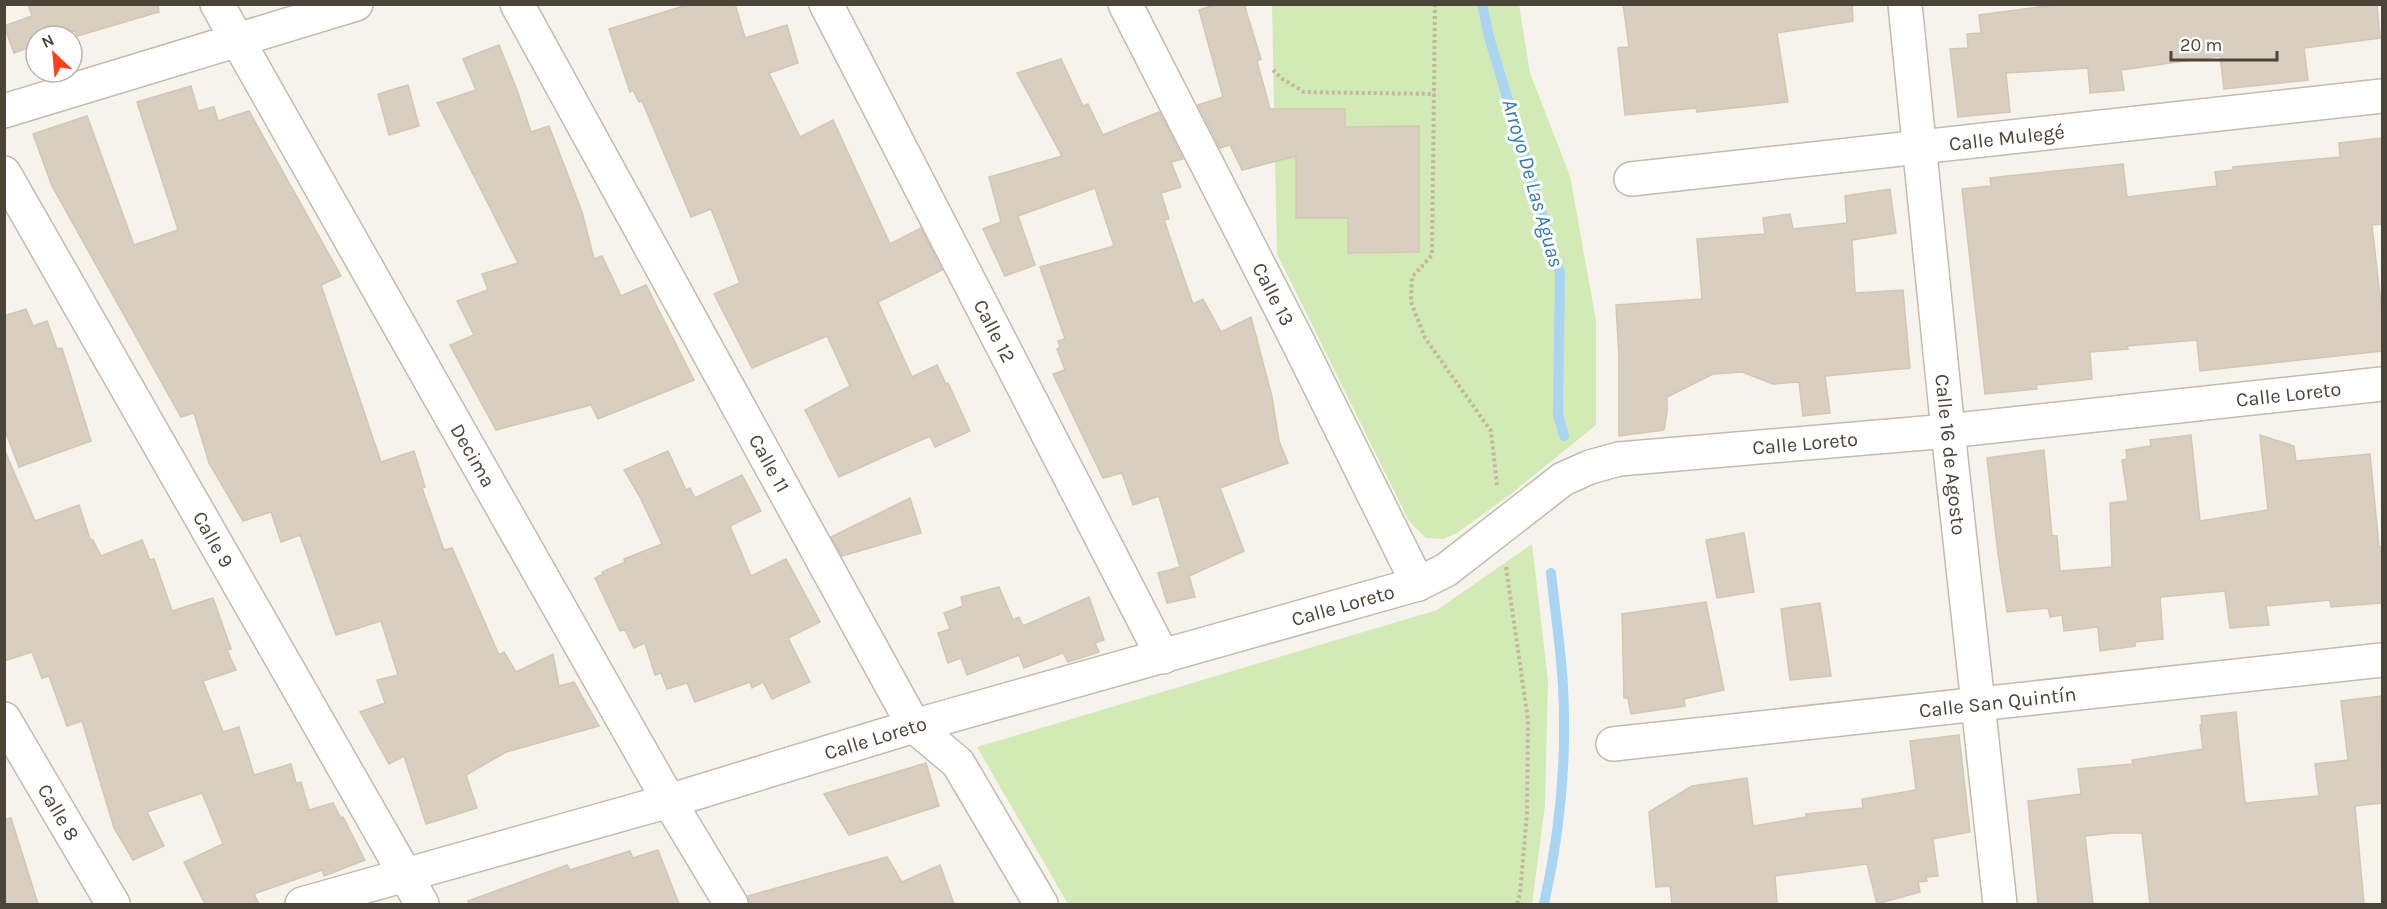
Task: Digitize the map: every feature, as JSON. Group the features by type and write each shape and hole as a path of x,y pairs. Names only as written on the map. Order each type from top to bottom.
{"street":[{"name":"Decima","path":"217,4 669,801 731,904"},
{"path":"4,111 356,4"},
{"name":"Calle 11","path":"518,4 914,726 958,763 1041,904"},
{"name":"Calle 12","path":"826,4 1163,657"},
{"name":"Calle 13","path":"1125,4 1297,339 1418,584"},
{"name":"Calle 16 de Agosto","path":"1905,4 1948,431 1980,704 2000,904"},
{"name":"Calle Mulegé","path":"1631,179 2382,96"},
{"name":"Calle 9","path":"4,173 422,904"},
{"name":"Calle Loreto","path":"302,904 669,801 914,726 1418,584 1446,570 1563,479 1590,466 1619,459 1948,431 2382,384"},
{"name":"Calle San Quintín","path":"1613,744 2382,660"},
{"name":"Calle 8","path":"4,719 112,904"}],"path":[{"path":"1435,4 1432,255 1412,277 1411,302 1425,338 1491,431 1512,621 1528,720 1527,813 1521,894 1517,904"},
{"path":"1273,70 1281,78 1304,92 1435,94"}],"green space":[{"path":"1272,5 1519,5 1530,73 1570,176 1596,321 1596,425 1511,494 1457,533 1443,539 1426,538 1409,521 1277,254"},
{"path":"1532,544 1548,681 1545,805 1532,904 1068,904 977,747 1437,610"}],"building":[{"path":"28,4 158,4 159,12 84,34 84,24 24,24 24,49 14,53 4,26 32,16"},
{"path":"690,4 735,4 745,38 787,25 798,63 769,73 800,137 833,120 890,244 921,228 942,270 878,302 912,377 937,365 970,431 935,447 930,436 839,477 805,410 850,386 827,336 752,368 714,294 740,283 711,209 691,217 642,101 639,102 633,90 630,92 609,29"},
{"path":"1217,4 1244,4 1261,59 1257,61 1270,109 1345,109 1345,127 1419,126 1419,252 1348,253 1348,218 1296,218 1296,156 1242,170 1230,145 1220,148 1198,105 1223,97 1199,10"},
{"path":"1623,4 1852,4 1853,21 1777,33 1788,102 1697,112 1696,108 1625,115 1618,48 1629,47"},
{"path":"2063,4 2377,4 2380,38 2304,48 2308,80 2224,89 2220,56 2121,70 2124,90 2090,93 2088,68 2006,73 2010,112 1958,117 1950,49 1968,48 1967,34 1981,33 1979,15"},
{"path":"499,45 531,132 549,126 582,212 594,259 602,256 621,296 646,285 694,380 598,419 591,405 496,430 450,345 474,335 457,301 488,290 482,274 518,263 437,103 476,90 463,59"},
{"path":"1061,59 1083,106 1088,104 1103,135 1159,112 1161,115 1183,159 1171,162 1181,187 1161,193 1169,219 1164,220 1193,304 1203,299 1221,332 1251,317 1272,397 1279,441 1288,463 1220,488 1244,551 1189,576 1195,597 1167,603 1158,573 1180,567 1159,496 1133,505 1122,473 1103,478 1053,374 1065,370 1057,349 1060,347 1058,341 1065,339 1040,267 1114,246 1095,188 1018,216 1035,265 1005,276 983,229 1001,222 989,177 1062,156 1017,73"},
{"path":"408,85 419,126 389,135 378,94"},
{"path":"191,86 198,111 214,107 218,121 249,111 341,276 321,285 381,462 414,451 425,487 422,488 444,550 452,548 499,655 504,652 516,672 553,654 559,686 574,682 599,726 506,752 466,775 477,808 426,824 404,756 389,764 360,712 385,703 377,680 398,675 381,621 336,635 300,535 281,542 271,512 243,521 209,463 194,413 181,417 52,186 33,134 87,116 134,245 178,230 137,102"},
{"path":"2382,138 2382,224 2372,225 2382,313 2382,351 2200,371 2197,340 2127,346 2128,349 2090,352 2092,379 2036,385 2037,389 1985,394 1962,189 1991,186 1990,178 2123,164 2127,197 2217,186 2215,172 2233,170 2233,167 2340,157 2339,143"},
{"path":"1890,189 1896,233 1852,240 1855,293 1903,290 1910,368 1825,376 1830,413 1803,416 1799,382 1773,384 1742,372 1713,374 1667,397 1664,430 1619,436 1619,356 1616,305 1702,299 1697,239 1765,234 1763,218 1790,214 1793,229 1847,223 1845,196"},
{"path":"26,309 33,326 47,321 57,349 62,348 91,441 19,467 4,428 4,316"},
{"path":"2191,435 2200,521 2268,510 2260,435 2294,446 2296,461 2370,454 2379,547 2382,547 2382,603 2331,607 2330,600 2266,606 2269,625 2230,628 2225,591 2160,597 2163,639 2135,642 2135,646 2100,651 2098,627 2064,631 2062,615 2050,617 2048,608 2007,612 1987,458 2044,450 2052,536 2057,536 2060,571 2112,567 2110,503 2128,501 2122,460 2127,459 2126,450 2151,446 2150,440"},
{"path":"4,449 35,521 79,505 90,539 93,540 101,556 142,540 150,560 154,559 172,611 213,598 231,649 227,650 236,670 203,681 223,732 239,727 254,775 291,764 296,783 301,782 309,810 333,803 341,818 343,817 365,860 324,876 322,870 254,894 259,904 205,904 184,862 223,844 202,793 147,812 164,846 133,860 114,828 82,721 67,726 49,676 42,678 32,652 4,661"},
{"path":"668,451 686,490 690,488 695,498 742,475 761,511 730,526 751,576 786,559 820,622 788,638 810,682 772,699 763,682 752,688 750,682 695,702 687,683 667,689 661,673 655,675 645,643 634,648 625,630 620,631 595,578 603,574 602,572 625,562 624,559 662,544 640,497 624,470"},
{"path":"910,498 921,533 842,556 831,537"},
{"path":"1744,533 1754,592 1717,598 1706,540"},
{"path":"999,587 1013,620 1019,617 1023,626 1089,597 1104,640 1095,643 1099,652 1068,662 1063,653 1024,668 1019,655 967,675 961,658 948,663 938,633 950,629 944,613 963,606 961,597"},
{"path":"1706,602 1724,690 1684,699 1685,706 1631,714 1628,698 1624,698 1622,614"},
{"path":"1820,603 1831,676 1790,680 1781,609"},
{"path":"2381,696 2382,803 2355,806 2364,904 2150,904 2142,833 2114,833 2085,836 2093,904 2038,904 2028,801 2081,794 2078,769 2133,764 2132,760 2203,749 2201,716 2236,712 2245,803 2319,796 2315,764 2348,760 2341,701"},
{"path":"1959,735 1970,832 1933,839 1938,876 1926,877 1927,881 1918,882 1920,892 1877,904 1867,864 1775,876 1777,904 1672,904 1670,886 1656,887 1649,812 1692,786 1747,778 1753,826 1806,817 1806,814 1863,808 1862,799 1916,790 1910,741"},
{"path":"926,763 939,806 849,835 824,794"},
{"path":"11,818 38,904 4,904 4,819"},
{"path":"658,850 679,904 469,904 468,901 567,865 570,870 630,851 633,858"},
{"path":"887,857 902,882 940,865 954,904 750,904 748,896"}],"waterway":[{"name":"Arroyo De Las Aguas","path":"1482,4 1489,37 1560,273 1558,415 1564,436"},
{"name":"Arroyo De Las Aguas","path":"1544,904 1558,823 1564,742 1562,673 1551,573"}]}
